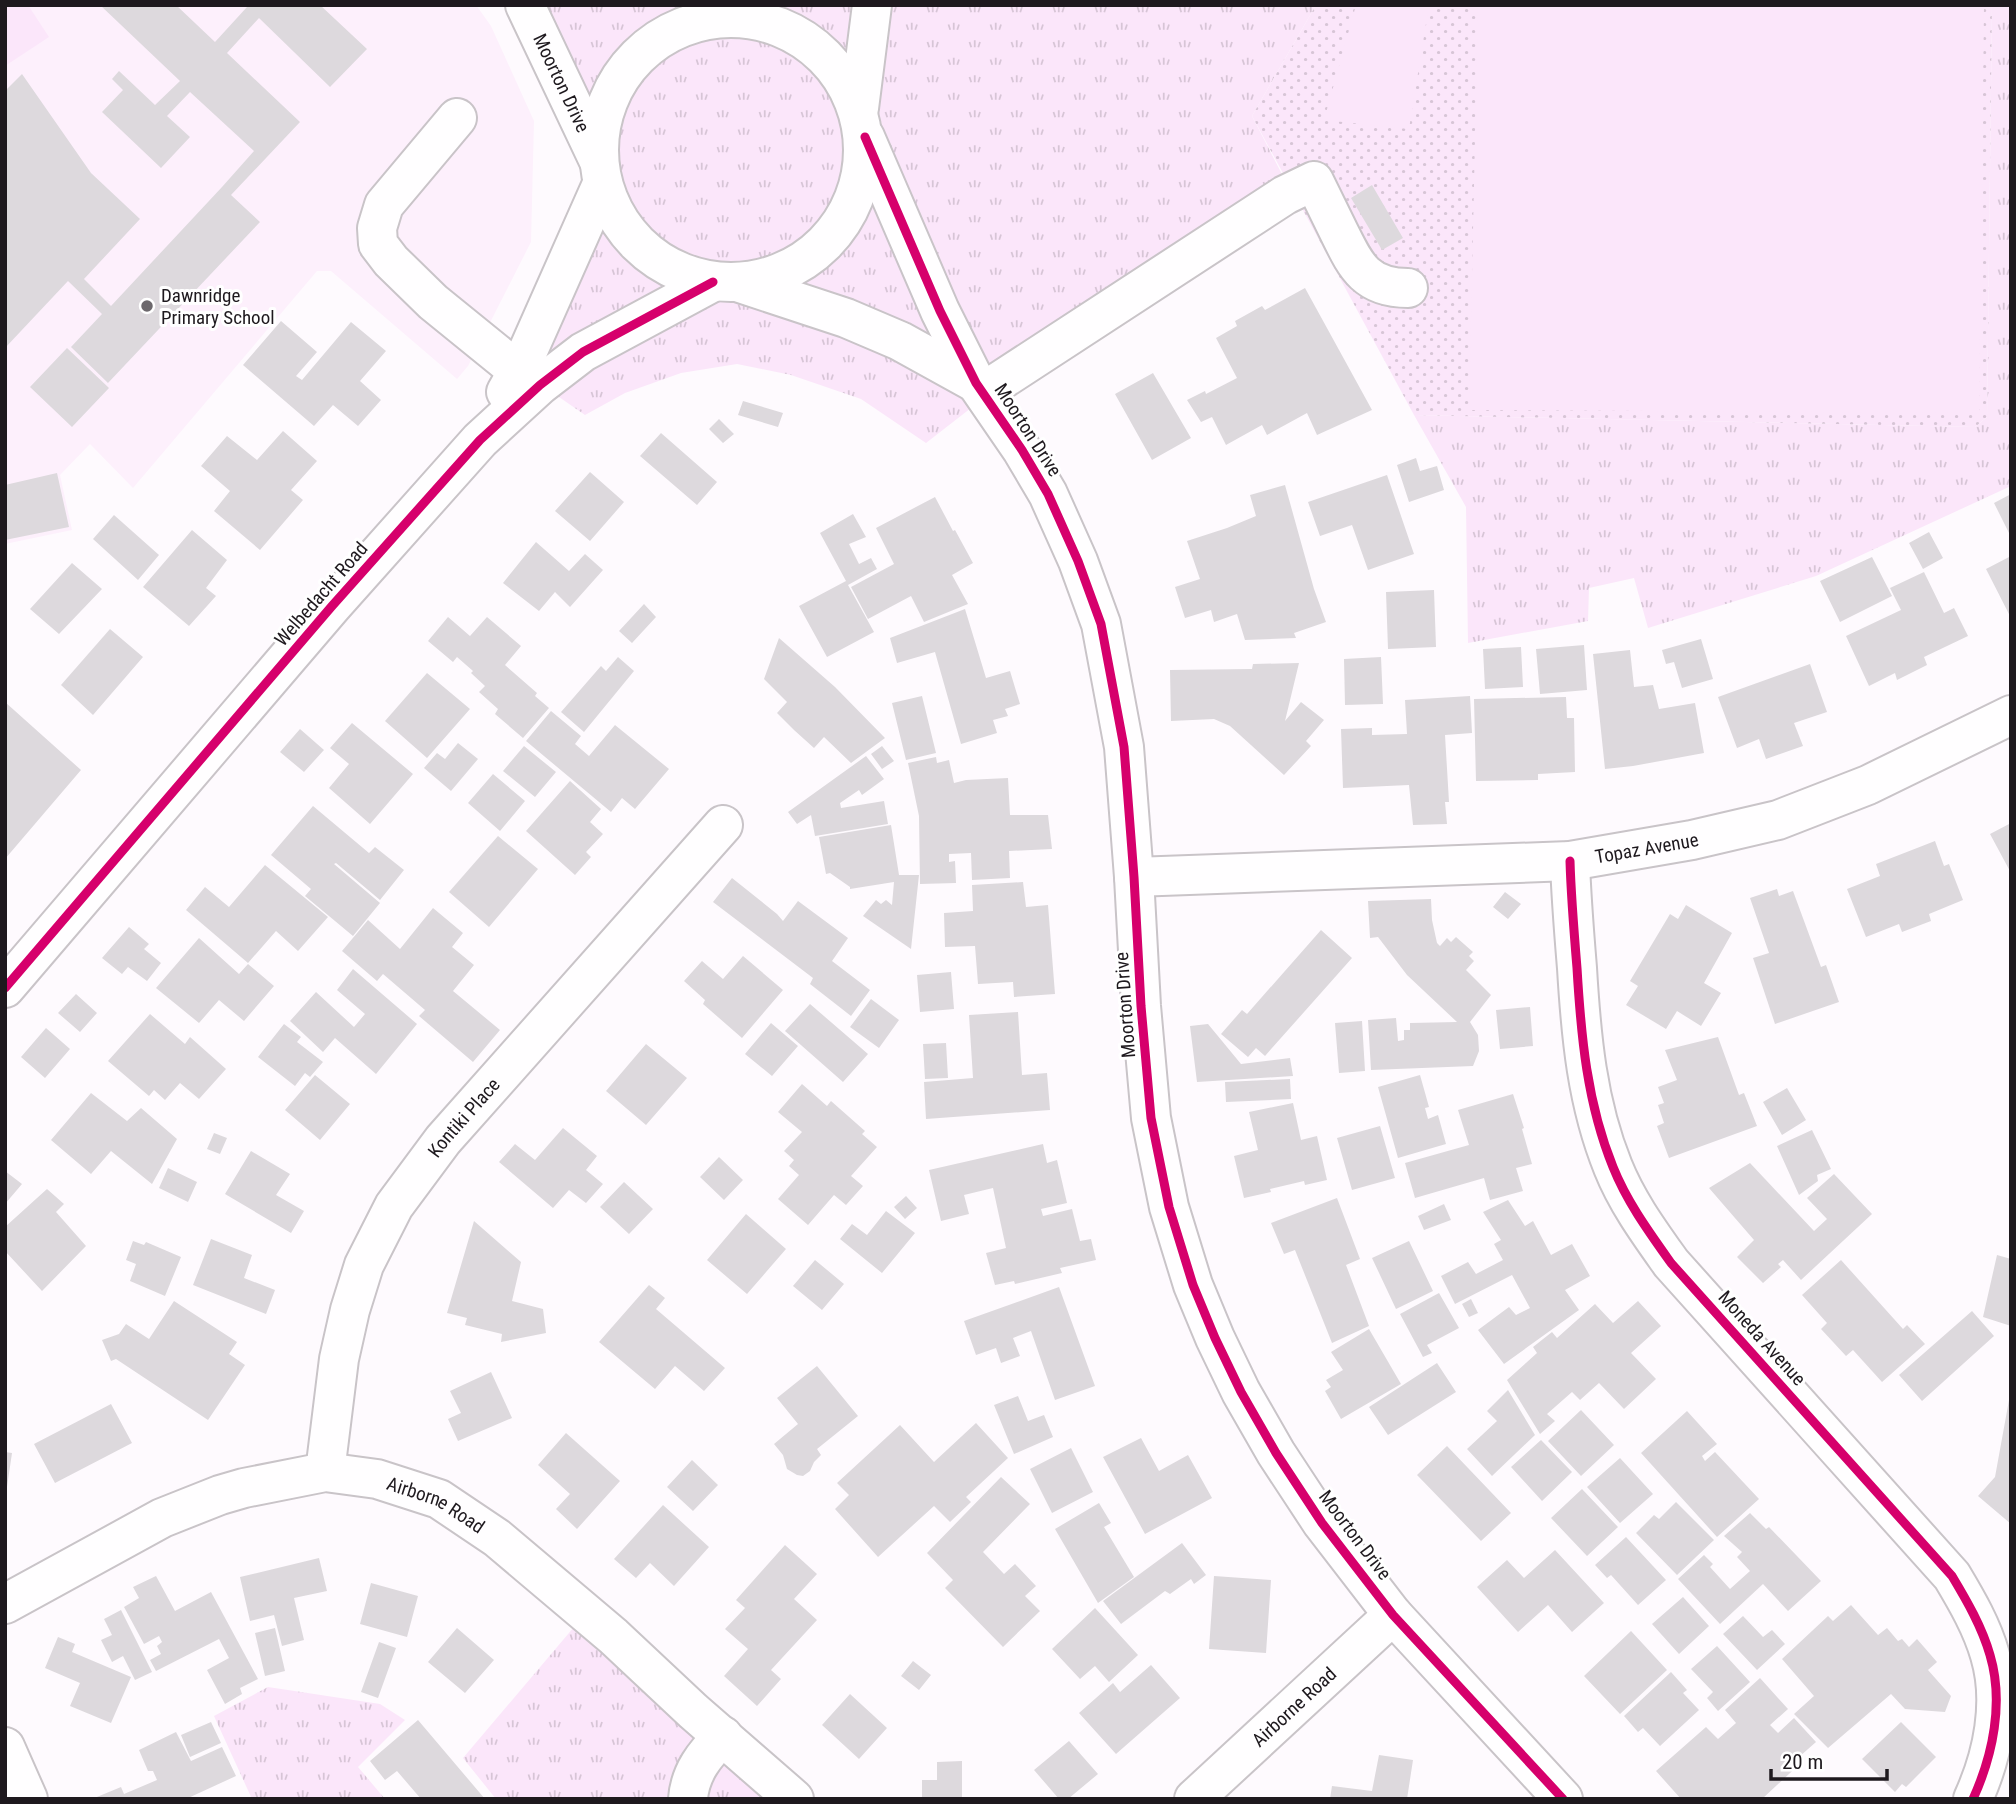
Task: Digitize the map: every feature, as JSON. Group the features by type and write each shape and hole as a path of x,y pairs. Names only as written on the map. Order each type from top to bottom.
{"street":[{"name":"Moorton Drive","path":"525,5 600,172 618,220 643,250 675,271 727,283 846,318 900,341 979,387"},
{"path":"660,5 739,13"},
{"name":"Welbedacht Road","path":"5,988 332,606 480,440 540,385 583,352 727,283 792,269 834,237 860,190 862,122 872,5"},
{"name":"Moorton Drive","path":"739,13 813,44 841,72 940,311 979,387 1048,494 1078,561 1101,624 1124,747 1151,1118 1169,1207 1194,1285 1215,1338 1241,1392 1276,1453 1322,1523 1393,1615 1563,1799"},
{"path":"600,172 604,110 626,67 664,35 739,13"},
{"path":"457,118 384,205 377,228 378,244 391,261 433,302 518,371"},
{"name":"Welbedacht Road","path":"480,440 518,371 560,282 600,172"},
{"path":"979,387 1285,195 1314,181 1355,265 1368,277 1393,288 1408,288"},
{"name":"Topaz Avenue","path":"1135,877 1570,860 1692,840 1778,820 1868,785 2011,715"},
{"name":"Kontiki Place","path":"325,1472 339,1359 350,1310 364,1265 394,1206 443,1140 723,825"},
{"name":"Moneda Avenue","path":"1570,860 1586,1068 1594,1112 1613,1167 1633,1209 1671,1263 1952,1576 1978,1621 1991,1656 1996,1700 1991,1748 1973,1799"},
{"name":"Airborne Road","path":"5,1604 162,1518 220,1495 325,1472 377,1479 439,1499 497,1538 612,1636 794,1799"},
{"name":"Airborne Road","path":"1194,1799 1393,1615"},
{"path":"688,1799 694,1771 705,1754 723,1736"},
{"path":"5,1747 28,1799"}],"shaded area":[{"name":"Dawnridge Primary School","path":"5,5 476,5 491,26 534,121 531,242 468,366 457,379 331,271 317,271 133,488 90,444 60,475 72,530 5,544"}],"green space":[{"path":"5,5 28,5 49,37 5,66"},
{"path":"524,5 1316,5 1252,116 1287,184 989,394 926,443 861,399 791,375 737,364 681,373 625,393 585,415 517,368 599,183"},
{"path":"1316,5 1992,5 1987,417 1975,427 1414,415 1252,116"},
{"path":"1356,5 1429,5 1409,129 1324,120"},
{"path":"1478,5 1984,5 1979,413 1469,410"},
{"path":"1992,5 2011,5 2011,486 1816,576 1648,628 1634,578 1589,588 1588,621 1468,643 1466,507 1414,415 1975,427 1987,417"},
{"path":"585,1614 792,1799 496,1799 463,1758"},
{"path":"268,1687 380,1704 405,1720 358,1767 385,1799 252,1799 214,1716"}],"building":[{"path":"100,5 176,5 215,42 247,7 245,5 320,5 367,49 330,87 259,18 227,53 300,122 231,195 260,222 108,383 71,347 102,314 68,281 5,348 5,91 22,74 91,173 140,219 84,279 111,306 254,151 190,92 167,116 190,137 161,168 102,112 123,90 112,79 119,71 155,105 180,81"},
{"path":"1372,185 1403,238 1382,250 1351,198"},
{"path":"1305,288 1372,410 1317,435 1307,413 1267,435 1262,425 1226,445 1212,417 1201,422 1187,400 1205,391 1206,394 1237,378 1216,338 1237,326 1235,321 1262,306 1265,310"},
{"path":"281,321 317,352 296,376 302,380 351,322 386,351 360,381 381,400 358,426 333,405 314,426 243,365"},
{"path":"67,348 109,388 72,427 30,387"},
{"path":"1153,373 1191,438 1152,460 1115,394"},
{"path":"743,401 783,413 778,427 738,415"},
{"path":"719,419 734,434 723,443 709,429"},
{"path":"283,431 317,461 291,490 303,500 260,550 214,511 230,491 201,466 227,436 257,460"},
{"path":"661,433 717,482 697,505 640,456"},
{"path":"1416,458 1420,471 1437,466 1444,490 1409,502 1397,465"},
{"path":"590,472 624,502 590,541 555,511"},
{"path":"57,473 69,527 5,540 5,485"},
{"path":"1387,475 1414,554 1368,570 1352,525 1320,536 1308,502"},
{"path":"1285,485 1326,622 1294,633 1296,638 1245,640 1237,614 1214,622 1211,610 1185,618 1175,587 1200,579 1187,541 1256,516 1250,495"},
{"path":"2011,494 2011,537 1994,503"},
{"path":"935,497 973,563 952,575 968,604 924,622 911,596 868,619 851,587 894,564 876,528"},
{"path":"853,514 866,537 849,544 859,564 871,558 877,569 848,585 874,632 827,657 799,606 846,581 820,533"},
{"path":"114,515 159,555 138,580 93,539"},
{"path":"192,530 227,560 206,588 216,596 189,626 143,587"},
{"path":"1929,532 1943,558 1923,569 1909,543"},
{"path":"536,542 569,571 585,554 603,570 570,607 555,592 539,611 503,583"},
{"path":"2011,556 2011,618 1986,569"},
{"path":"1872,557 1892,596 1840,622 1820,581"},
{"path":"72,563 102,589 59,634 30,609"},
{"path":"1924,572 1944,613 1954,608 1968,636 1924,657 1927,665 1897,680 1895,673 1869,686 1846,636 1901,610 1890,588"},
{"path":"1434,590 1436,647 1388,649 1386,592"},
{"path":"644,604 656,617 632,643 619,631"},
{"path":"965,609 986,678 1010,671 1020,704 1005,709 1008,716 993,720 997,733 961,744 935,652 897,663 890,638"},
{"path":"448,617 470,636 487,617 521,646 505,665 537,693 535,696 549,708 523,738 495,714 498,709 479,692 485,686 471,673 473,671 457,657 453,662 428,641"},
{"path":"110,629 143,657 93,715 61,685"},
{"path":"779,638 835,687 885,738 851,763 824,737 814,748 794,730 777,713 787,702 764,679"},
{"path":"1701,639 1713,679 1682,688 1674,662 1666,664 1662,650"},
{"path":"1584,645 1587,690 1540,694 1536,649"},
{"path":"1521,647 1523,687 1485,689 1483,649"},
{"path":"1630,650 1634,687 1653,685 1659,709 1695,703 1704,753 1605,769 1593,654"},
{"path":"618,657 634,671 584,732 561,712 601,666 606,671"},
{"path":"1381,657 1383,704 1345,705 1344,659"},
{"path":"1299,663 1285,721 1301,702 1324,720 1306,741 1311,746 1284,775 1230,726 1214,719 1171,721 1170,670 1252,669 1253,664"},
{"path":"1810,664 1827,712 1794,723 1803,746 1766,759 1759,739 1737,748 1718,697"},
{"path":"427,673 470,709 427,758 385,721"},
{"path":"922,696 936,753 906,760 892,703"},
{"path":"1470,696 1472,733 1445,735 1449,802 1445,802 1447,824 1413,825 1409,785 1343,788 1341,729 1372,728 1372,735 1407,734 1405,700"},
{"path":"1566,697 1567,718 1574,718 1575,772 1538,774 1538,780 1476,781 1474,699"},
{"path":"5,702 81,770 5,859"},
{"path":"551,711 581,736 575,744 589,756 615,725 669,769 635,809 622,798 611,812 526,741"},
{"path":"352,723 413,774 370,824 329,788 349,764 330,748"},
{"path":"300,729 324,750 304,772 280,752"},
{"path":"458,743 478,759 451,791 424,768 437,753 445,759"},
{"path":"524,746 556,772 535,797 503,771"},
{"path":"882,746 894,761 882,769 871,754"},
{"path":"866,756 884,779 862,795 859,790 840,803 841,808 884,801 888,824 815,836 811,815 797,824 788,812"},
{"path":"936,757 937,763 949,760 954,783 1008,778 1010,815 1048,815 1052,849 1009,851 1010,878 972,880 971,853 949,854 949,862 955,861 956,883 920,884 919,816 908,763"},
{"path":"493,774 525,801 500,831 468,803"},
{"path":"570,781 601,809 590,822 603,834 586,852 591,857 575,875 526,831"},
{"path":"313,806 369,853 375,847 404,870 380,900 334,864 380,903 353,936 305,896 311,889 271,855"},
{"path":"2011,823 2011,873 1990,834"},
{"path":"891,825 899,875 919,875 911,949 863,916 876,900 881,904 886,900 892,905 894,882 850,889 830,873 826,874 819,837"},
{"path":"498,836 538,869 489,927 449,892"},
{"path":"1935,841 1944,866 1949,864 1963,900 1929,914 1931,921 1902,932 1899,924 1866,937 1847,889 1880,876 1876,864"},
{"path":"265,865 328,917 298,951 276,931 248,963 186,910 205,887 229,907"},
{"path":"732,878 783,921 798,901 848,938 832,961 870,990 851,1016 810,984 813,978 713,902"},
{"path":"1023,882 1026,907 1048,905 1055,994 1014,997 1013,982 978,984 975,946 945,947 944,913 973,911 972,885"},
{"path":"1777,889 1779,896 1793,891 1821,967 1826,965 1839,1002 1775,1024 1753,958 1769,953 1750,898"},
{"path":"1505,892 1521,904 1508,919 1493,907"},
{"path":"1431,899 1437,943 1440,946 1447,938 1451,942 1456,937 1473,952 1469,956 1474,961 1466,970 1491,995 1470,1022 1478,1035 1479,1051 1473,1066 1371,1070 1368,1020 1396,1018 1398,1041 1404,1040 1404,1030 1410,1030 1410,1023 1457,1022 1407,975 1378,937 1370,938 1368,901"},
{"path":"1686,905 1732,933 1704,983 1721,993 1701,1026 1677,1011 1666,1029 1626,1005 1638,986 1630,981 1670,914 1678,919"},
{"path":"433,908 463,933 452,947 474,965 453,991 500,1030 473,1062 419,1016 425,1010 383,974 377,981 342,951 368,920 400,949"},
{"path":"129,927 149,944 144,949 161,963 147,981 128,967 122,974 102,958"},
{"path":"1321,930 1352,958 1265,1056 1256,1048 1248,1057 1221,1034 1242,1010 1247,1014"},
{"path":"199,938 239,974 248,964 274,986 244,1021 219,1000 199,1023 156,988"},
{"path":"743,956 783,990 742,1038 703,1004 705,1000 684,981 702,961 723,979"},
{"path":"353,969 417,1024 376,1074 335,1038 323,1052 290,1021 316,992 354,1027 365,1014 337,990"},
{"path":"951,972 954,1009 920,1012 917,975"},
{"path":"76,994 97,1013 80,1032 58,1013"},
{"path":"871,999 899,1020 879,1048 850,1027"},
{"path":"810,1004 868,1054 843,1082 785,1031"},
{"path":"1530,1007 1533,1046 1500,1049 1496,1010"},
{"path":"1018,1012 1022,1075 1047,1073 1050,1110 926,1119 924,1082 973,1078 969,1015"},
{"path":"150,1014 185,1044 190,1037 226,1069 199,1099 180,1083 165,1100 154,1090 149,1096 108,1061"},
{"path":"1362,1021 1365,1071 1339,1073 1335,1023"},
{"path":"771,1023 798,1046 772,1076 745,1054"},
{"path":"284,1024 301,1037 297,1042 323,1062 310,1077 305,1073 295,1086 258,1057"},
{"path":"1208,1024 1241,1064 1290,1058 1293,1076 1197,1082 1190,1026"},
{"path":"46,1028 70,1049 45,1078 21,1057"},
{"path":"1718,1037 1739,1095 1744,1093 1757,1126 1669,1158 1657,1126 1664,1123 1658,1105 1664,1103 1658,1087 1677,1080 1665,1050"},
{"path":"946,1043 948,1078 925,1079 923,1044"},
{"path":"646,1044 687,1078 646,1125 606,1091"},
{"path":"315,1075 350,1104 320,1140 285,1110"},
{"path":"1420,1075 1429,1107 1425,1108 1428,1119 1438,1115 1446,1144 1398,1158 1378,1087"},
{"path":"1290,1079 1291,1099 1226,1102 1225,1082"},
{"path":"802,1084 827,1106 831,1101 865,1131 862,1134 877,1147 851,1176 863,1186 846,1205 834,1195 808,1225 778,1199 799,1175 789,1166 794,1160 784,1151 802,1132 778,1112"},
{"path":"1787,1088 1806,1120 1782,1135 1763,1102"},
{"path":"91,1093 127,1121 141,1108 177,1139 152,1184 111,1151 91,1174 51,1140"},
{"path":"1513,1094 1532,1164 1516,1168 1523,1191 1490,1200 1484,1178 1415,1198 1405,1163 1469,1145 1458,1110"},
{"path":"1293,1103 1301,1140 1317,1136 1327,1180 1305,1185 1304,1181 1244,1198 1234,1156 1258,1150 1249,1112"},
{"path":"1380,1126 1395,1178 1352,1190 1337,1138"},
{"path":"563,1128 597,1156 586,1170 603,1184 586,1203 569,1190 553,1208 499,1162 515,1144 535,1160"},
{"path":"1812,1130 1831,1169 1817,1175 1818,1181 1799,1195 1777,1146"},
{"path":"214,1133 227,1138 220,1154 207,1149"},
{"path":"1043,1144 1047,1163 1057,1160 1067,1203 1041,1209 1043,1216 1072,1209 1080,1241 1091,1239 1096,1260 1060,1268 1062,1273 1015,1284 1014,1281 995,1285 986,1253 1006,1248 993,1188 964,1195 969,1214 941,1221 929,1170"},
{"path":"251,1151 290,1174 276,1195 304,1211 291,1233 225,1194"},
{"path":"719,1157 743,1180 724,1200 700,1177"},
{"path":"1750,1163 1814,1231 1827,1219 1807,1198 1834,1174 1872,1214 1801,1280 1783,1260 1778,1264 1781,1267 1763,1283 1737,1257 1754,1240 1709,1188"},
{"path":"168,1168 197,1182 188,1202 159,1188"},
{"path":"5,1171 22,1184 5,1204"},
{"path":"624,1182 653,1209 629,1234 600,1207"},
{"path":"47,1189 64,1204 56,1212 86,1246 42,1291 5,1251 5,1227"},
{"path":"906,1196 917,1208 905,1219 894,1207"},
{"path":"1337,1198 1360,1259 1346,1265 1369,1326 1332,1343 1295,1250 1284,1254 1271,1223"},
{"path":"1508,1200 1525,1226 1533,1221 1551,1255 1572,1244 1590,1276 1565,1290 1579,1310 1504,1364 1478,1330 1509,1307 1516,1315 1530,1308 1512,1275 1455,1304 1441,1276 1468,1262 1476,1274 1503,1260 1494,1244 1501,1240 1483,1212"},
{"path":"1444,1204 1451,1220 1424,1230 1418,1216"},
{"path":"886,1211 915,1233 882,1273 840,1239 852,1224 867,1235"},
{"path":"746,1214 786,1249 747,1294 707,1260"},
{"path":"474,1221 521,1262 512,1301 543,1309 546,1333 501,1342 502,1334 465,1325 467,1318 447,1313"},
{"path":"211,1239 252,1255 244,1278 275,1290 266,1314 193,1285"},
{"path":"133,1241 144,1245 146,1242 181,1257 165,1296 130,1281 136,1264 126,1260"},
{"path":"1409,1241 1433,1291 1396,1309 1372,1258"},
{"path":"1997,1255 2011,1259 2011,1326 1983,1317"},
{"path":"815,1260 844,1284 822,1310 793,1286"},
{"path":"1841,1260 1903,1329 1907,1325 1925,1344 1882,1382 1853,1350 1846,1356 1821,1329 1827,1323 1802,1295"},
{"path":"649,1285 665,1298 656,1309 725,1368 704,1391 675,1366 655,1389 599,1342"},
{"path":"1059,1287 1095,1386 1055,1400 1031,1331 1013,1338 1020,1356 1001,1363 996,1348 976,1355 964,1321"},
{"path":"1439,1293 1459,1328 1427,1345 1432,1353 1423,1357 1400,1314"},
{"path":"1471,1299 1478,1313 1469,1317 1462,1304"},
{"path":"174,1301 237,1342 229,1354 245,1365 208,1420 116,1359 111,1361 102,1340 119,1334 126,1324 149,1339"},
{"path":"1638,1301 1661,1326 1631,1353 1656,1379 1624,1409 1599,1383 1580,1400 1572,1392 1547,1414 1555,1421 1540,1434 1507,1380 1537,1353 1533,1347 1552,1332 1557,1338 1595,1304 1613,1323"},
{"path":"1972,1311 1994,1336 1922,1401 1899,1375"},
{"path":"1369,1329 1401,1384 1341,1419 1325,1391 1331,1387 1326,1380 1343,1370 1331,1352"},
{"path":"1437,1363 1456,1392 1388,1435 1369,1407"},
{"path":"817,1366 858,1416 817,1449 821,1455 803,1476 787,1469 783,1455 774,1444 798,1424 777,1398"},
{"path":"491,1372 512,1418 458,1441 448,1419 461,1413 450,1391"},
{"path":"1508,1390 1535,1435 1492,1476 1467,1449 1497,1421 1487,1411"},
{"path":"1018,1396 1028,1421 1044,1415 1053,1437 1014,1454 994,1405"},
{"path":"2009,1400 2011,1524 1978,1496 1995,1477"},
{"path":"111,1404 132,1443 55,1483 34,1444"},
{"path":"1581,1410 1614,1445 1581,1476 1548,1441"},
{"path":"1687,1411 1717,1444 1702,1456 1705,1461 1715,1452 1759,1499 1717,1537 1641,1453"},
{"path":"976,1423 1008,1458 966,1497 971,1502 950,1522 934,1506 878,1557 835,1509 849,1495 837,1483 900,1425 934,1462"},
{"path":"566,1433 620,1481 577,1529 556,1509 570,1494 538,1465"},
{"path":"1141,1438 1159,1471 1188,1455 1212,1498 1145,1534 1103,1457"},
{"path":"1541,1440 1572,1472 1542,1501 1511,1467"},
{"path":"1447,1446 1511,1513 1481,1541 1417,1475"},
{"path":"1071,1448 1093,1492 1052,1513 1030,1469"},
{"path":"5,1452 12,1453 7,1487 5,1487"},
{"path":"1620,1458 1653,1494 1620,1523 1587,1487"},
{"path":"692,1460 718,1485 693,1511 667,1487"},
{"path":"1001,1477 1030,1504 983,1552 1004,1574 1015,1564 1036,1586 1025,1596 1040,1611 1003,1647 945,1588 953,1580 927,1553"},
{"path":"1582,1489 1618,1527 1587,1556 1551,1518"},
{"path":"1676,1502 1714,1540 1677,1575 1636,1533 1654,1515 1659,1519"},
{"path":"1099,1503 1111,1523 1104,1527 1134,1577 1098,1603 1055,1529"},
{"path":"663,1505 709,1547 674,1586 650,1563 636,1578 614,1559"},
{"path":"1750,1513 1766,1529 1769,1527 1821,1581 1788,1611 1763,1584 1720,1624 1678,1579 1704,1555 1713,1564 1710,1567 1730,1589 1750,1571 1737,1557 1742,1552 1724,1536"},
{"path":"1626,1537 1666,1580 1638,1605 1611,1575 1607,1578 1595,1565"},
{"path":"1182,1543 1206,1575 1194,1584 1191,1579 1170,1594 1165,1591 1121,1624 1103,1601"},
{"path":"785,1545 817,1574 794,1599 817,1620 771,1670 781,1679 757,1706 724,1676 748,1649 725,1629 745,1608 736,1600"},
{"path":"1555,1550 1604,1603 1572,1632 1548,1605 1518,1632 1477,1587 1507,1560 1524,1578"},
{"path":"319,1558 327,1591 294,1598 304,1640 282,1646 274,1615 250,1621 240,1577"},
{"path":"156,1576 175,1611 211,1592 258,1679 240,1688 242,1694 225,1704 207,1670 229,1658 219,1639 156,1671 150,1660 161,1654 157,1646 162,1642 159,1636 144,1644 124,1607 139,1598 133,1587"},
{"path":"1214,1576 1271,1580 1266,1653 1209,1649"},
{"path":"371,1583 418,1596 407,1637 360,1624"},
{"path":"1683,1597 1709,1626 1679,1654 1652,1624"},
{"path":"1851,1605 1878,1635 1887,1628 1898,1641 1902,1639 1909,1647 1917,1639 1937,1662 1928,1670 1951,1696 1945,1712 1905,1709 1891,1694 1828,1748 1794,1714 1814,1696 1782,1659 1828,1616 1833,1621"},
{"path":"1095,1608 1138,1655 1109,1682 1095,1666 1080,1679 1052,1649"},
{"path":"121,1610 152,1672 135,1680 123,1656 112,1662 101,1640 112,1635 104,1619"},
{"path":"1743,1616 1763,1637 1772,1630 1785,1644 1757,1670 1723,1634"},
{"path":"275,1628 285,1671 265,1676 255,1633"},
{"path":"457,1628 494,1660 465,1693 428,1662"},
{"path":"1631,1631 1667,1670 1620,1714 1584,1676"},
{"path":"58,1637 75,1644 72,1652 131,1677 111,1723 70,1706 80,1683 45,1668"},
{"path":"379,1642 396,1648 378,1698 361,1692"},
{"path":"1717,1646 1750,1682 1718,1711 1707,1698 1713,1692 1691,1669"},
{"path":"913,1661 931,1675 919,1690 901,1676"},
{"path":"1151,1665 1180,1698 1116,1754 1079,1713 1113,1683 1120,1692"},
{"path":"1671,1672 1687,1690 1683,1693 1699,1710 1660,1746 1643,1728 1638,1732 1624,1716"},
{"path":"1760,1678 1788,1709 1770,1725 1778,1733 1794,1718 1816,1742 1799,1757 1803,1761 1762,1799 1681,1799 1656,1771 1706,1727 1718,1739 1736,1723 1725,1710"},
{"path":"850,1694 887,1728 859,1759 822,1725"},
{"path":"418,1720 485,1799 421,1799 397,1771 385,1780 370,1761"},
{"path":"211,1722 221,1743 190,1757 181,1735"},
{"path":"1901,1722 1936,1757 1906,1787 1902,1784 1895,1792 1862,1759"},
{"path":"176,1732 191,1761 222,1747 236,1776 186,1799 92,1799 121,1787 124,1794 157,1780 153,1771 148,1771 139,1750"},
{"path":"1069,1741 1098,1774 1068,1799 1059,1799 1034,1770"},
{"path":"1379,1755 1413,1760 1407,1799 1330,1799 1332,1786 1372,1791"},
{"path":"962,1761 962,1799 922,1799 922,1780 937,1780 937,1762"}],"cycle path":[{"path":"865,137 940,311 976,383 1022,450 1048,494 1078,561 1101,624 1124,747 1151,1118 1169,1207 1193,1285 1215,1338 1241,1392 1276,1453 1322,1523 1393,1615 1563,1799"},
{"path":"5,988 332,606 480,440 540,385 583,352 713,282"},
{"path":"1570,861 1587,1069 1597,1118 1613,1167 1632,1205 1671,1263 1952,1576 1963,1595 1987,1645 1996,1691 1991,1746 1973,1799"}],"place":[{"name":"Dawnridge Primary School","path":"147,306"}]}
